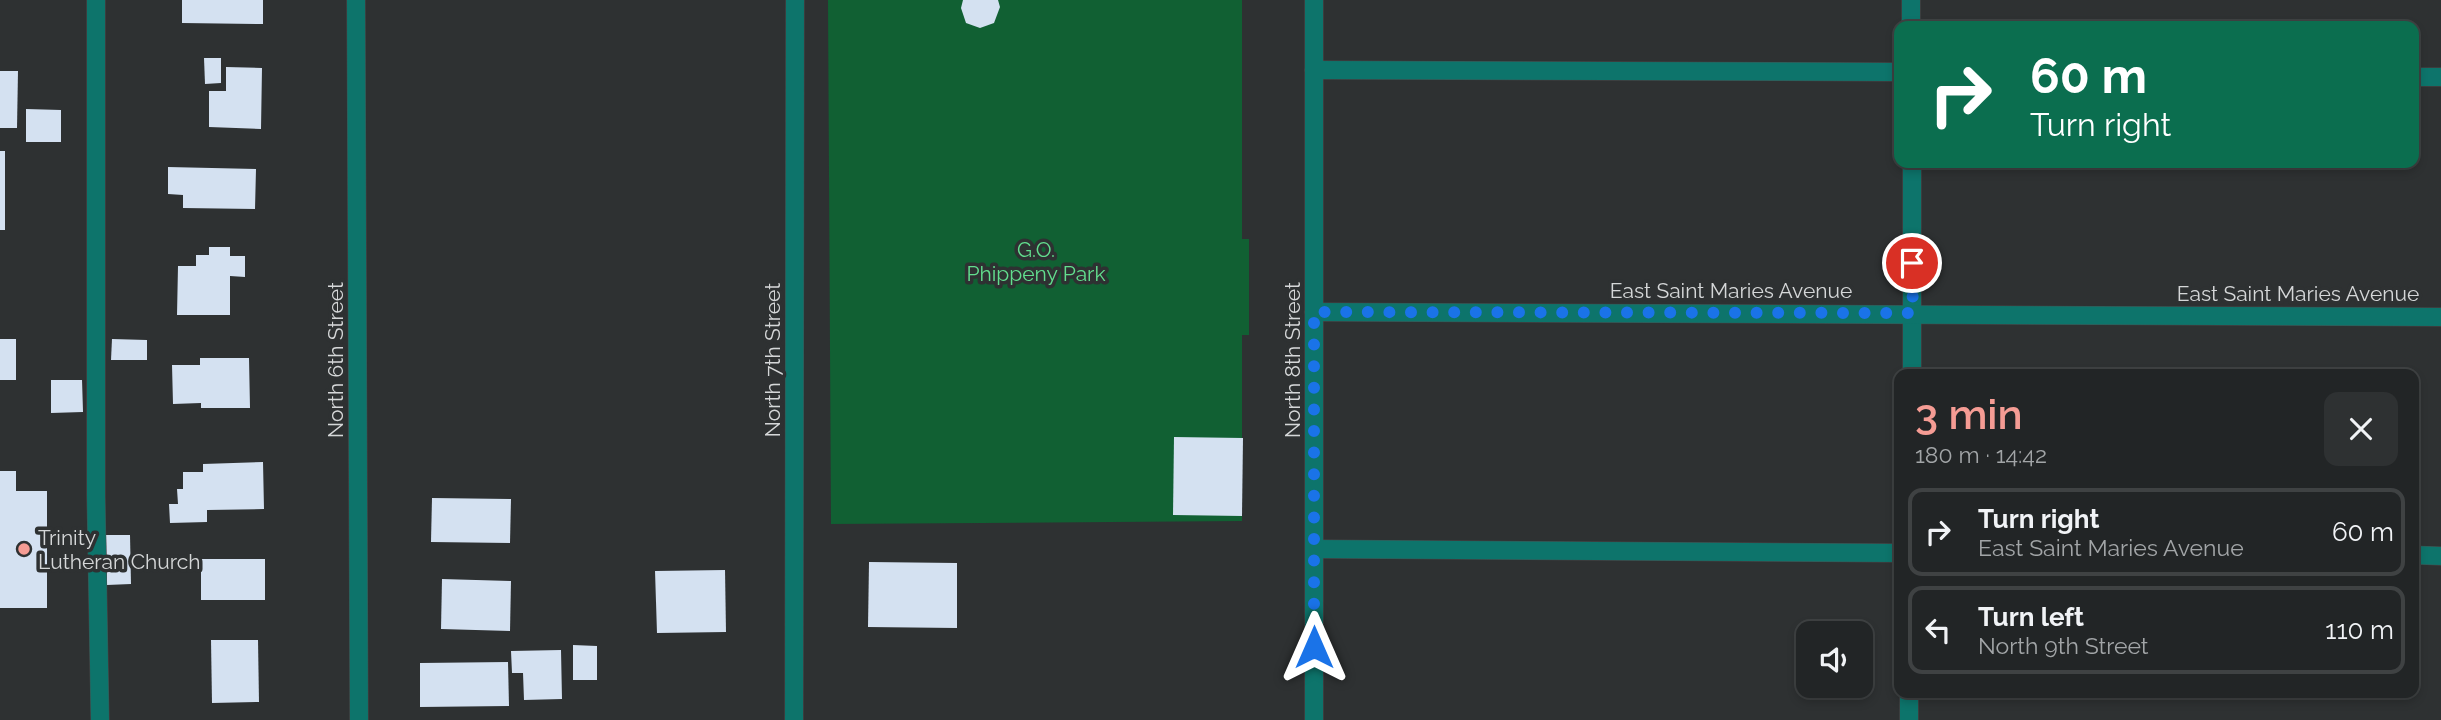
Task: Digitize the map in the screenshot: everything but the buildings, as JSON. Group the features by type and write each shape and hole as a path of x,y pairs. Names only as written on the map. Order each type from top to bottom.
{"street":[{"path":"96,0 96,496 100,720"},
{"name":"North 6th Street","path":"356,0 359,720"},
{"name":"North 7th Street","path":"794,720 795,0"},
{"name":"North 8th Street","path":"1314,0 1314,720"},
{"path":"1911,0 1911,21"},
{"path":"1314,70 1894,72"},
{"path":"2419,77 2441,77"},
{"path":"1912,168 1912,369"},
{"name":"East Saint Maries Avenue","path":"1314,312 2441,317"},
{"path":"1315,549 1894,553"},
{"path":"2419,555 2441,556"},
{"path":"1909,698 1909,720"}],"green space":[{"name":"G.O. Phippeny Park","path":"828,0 1242,0 1242,239 1249,239 1249,335 1242,335 1242,521 831,524"}],"place":[{"name":"Trinity Lutheran Church","path":"24,549"}],"route":[{"path":"1314,647 1314,312 1913,313 1912,263"}]}
